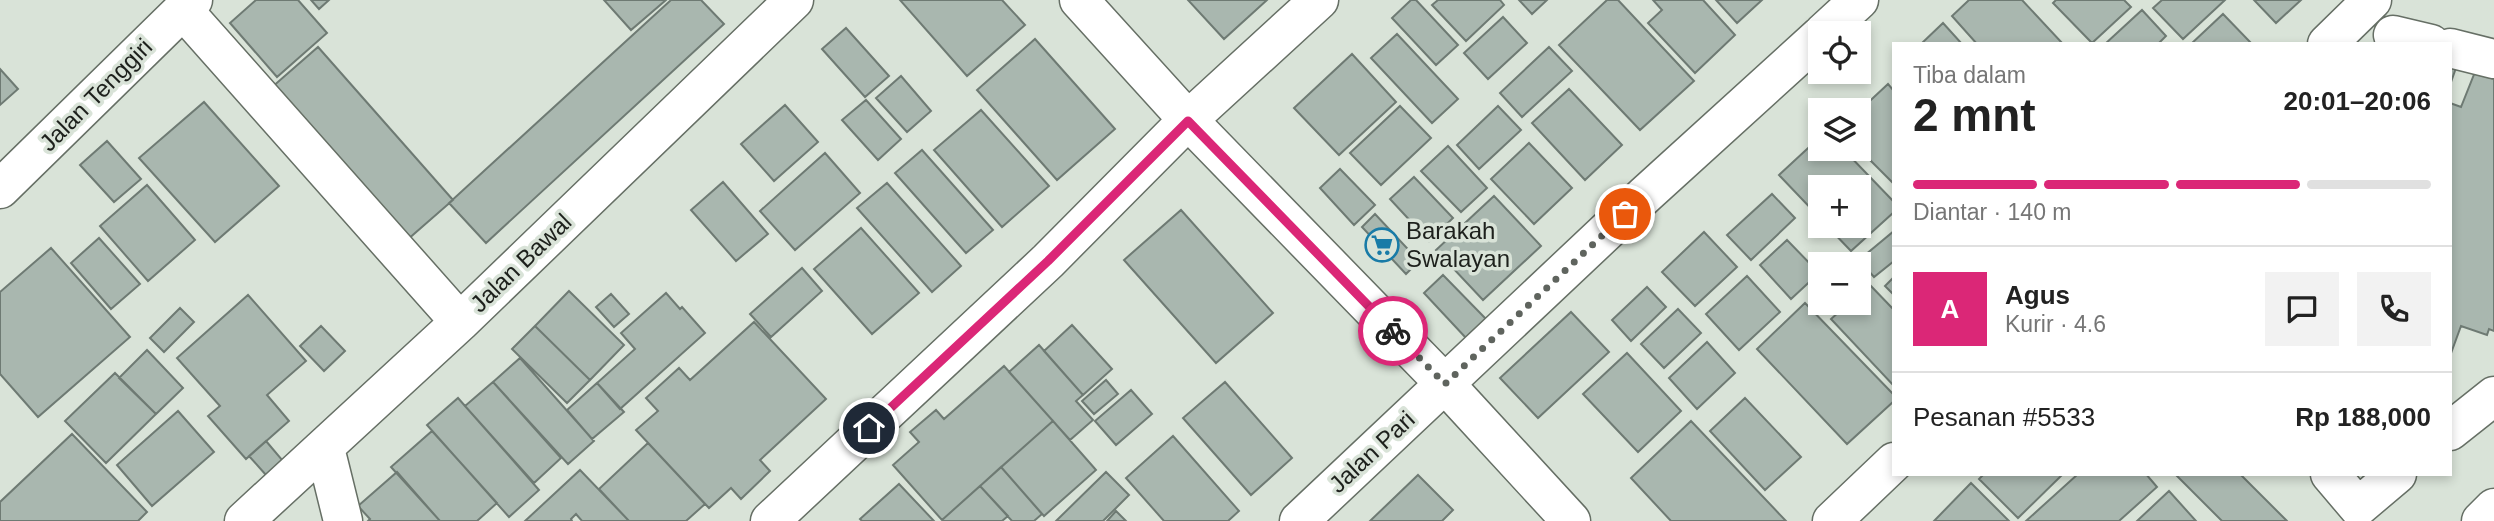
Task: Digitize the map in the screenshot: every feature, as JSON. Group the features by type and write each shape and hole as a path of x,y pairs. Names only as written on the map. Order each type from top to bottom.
{"main road":[{"name":"Jalan Bawal","path":"244,521 460,322 794,0"},
{"path":"1079,0 1188,121 1445,384 1571,521"},
{"path":"770,521 1048,261 1188,121 1319,0"},
{"name":"Jalan Pari","path":"1836,21 1858,0"},
{"path":"2329,42 2372,0"},
{"path":"188,5 460,322"},
{"name":"Jalan Tenggiri","path":"0,190 188,5"},
{"path":"2393,35 2423,42"},
{"name":"Jalan Pari","path":"1299,521 1645,195 1808,47"},
{"path":"2452,48 2494,59"},
{"path":"2452,429 2494,396"},
{"path":"325,448 343,521"},
{"path":"1832,521 1892,464"},
{"path":"2332,476 2358,508 2395,476"},
{"path":"2481,521 2494,508"}],"building":[{"path":"256,0 298,0 327,33 277,77 230,23"},
{"path":"311,0 329,0 319,9"},
{"path":"604,0 666,0 631,30"},
{"path":"671,0 701,0 724,24 486,243 449,203"},
{"path":"900,0 1002,0 1025,25 967,76"},
{"path":"1188,0 1267,0 1224,39"},
{"path":"1411,0 1416,0 1458,45 1436,65 1392,18"},
{"path":"1438,0 1500,0 1504,5 1466,41 1432,5"},
{"path":"1519,0 1547,0 1532,14"},
{"path":"1607,0 1618,0 1694,81 1640,130 1559,45"},
{"path":"1653,0 1703,0 1735,35 1695,73 1648,23 1662,10"},
{"path":"1716,0 1762,0 1737,23"},
{"path":"1969,0 2022,0 2061,42 1975,42 1952,16"},
{"path":"2056,0 2124,0 2131,7 2091,42 2053,3"},
{"path":"2162,0 2225,0 2183,39 2153,8"},
{"path":"2254,0 2301,0 2276,23"},
{"path":"2142,10 2166,36 2160,42 2107,42"},
{"path":"2223,14 2250,42 2193,42"},
{"path":"1503,17 1527,43 1488,79 1464,53"},
{"path":"1943,23 1960,42 1923,42"},
{"path":"846,28 889,76 865,97 822,49"},
{"path":"1397,34 1458,99 1432,123 1371,58"},
{"path":"1035,39 1115,129 1057,180 977,90"},
{"path":"318,47 453,200 407,240 271,88"},
{"path":"1549,47 1572,71 1522,117 1500,93"},
{"path":"1352,54 1396,102 1339,155 1294,108"},
{"path":"2452,64 2457,65 2452,79"},
{"path":"0,69 18,89 0,105"},
{"path":"2475,72 2494,79 2494,331 2489,329 2487,335 2461,326 2452,351 2452,104 2461,107"},
{"path":"901,76 931,111 907,132 876,98"},
{"path":"1888,84 1892,89 1892,182 1871,161 1871,100"},
{"path":"1569,89 1622,145 1585,180 1532,123"},
{"path":"866,100 901,139 878,160 842,120"},
{"path":"204,102 279,186 215,242 139,158"},
{"path":"785,105 818,142 774,181 741,144"},
{"path":"1400,106 1431,138 1381,185 1350,153"},
{"path":"1498,106 1521,130 1479,169 1457,145"},
{"path":"981,110 1049,186 1002,227 934,150"},
{"path":"107,141 141,179 114,202 80,165"},
{"path":"1529,143 1572,188 1534,224 1491,179"},
{"path":"1448,146 1487,188 1461,212 1421,171"},
{"path":"1808,148 1808,161 1855,161 1868,175 1808,175 1808,205 1779,175"},
{"path":"922,150 993,230 966,253 895,173"},
{"path":"825,153 860,193 795,250 760,211"},
{"path":"1340,169 1375,205 1354,225 1320,188"},
{"path":"1414,177 1453,218 1429,241 1390,199"},
{"path":"1871,178 1892,200 1892,214 1871,233"},
{"path":"723,182 768,234 736,261 691,210"},
{"path":"887,183 961,266 932,292 857,208"},
{"path":"147,185 195,240 148,281 100,226"},
{"path":"1772,194 1795,218 1751,260 1727,235"},
{"path":"1494,196 1541,246 1483,300 1436,250"},
{"path":"1181,210 1273,313 1216,363 1124,260"},
{"path":"1375,214 1419,261 1406,274 1362,227"},
{"path":"861,228 919,293 872,334 814,269"},
{"path":"1704,232 1737,267 1695,306 1662,272"},
{"path":"1892,233 1892,263 1874,277 1871,274 1871,252 1869,252"},
{"path":"99,238 140,284 111,309 71,263"},
{"path":"1839,238 1865,238 1851,251"},
{"path":"1787,240 1808,262 1808,283 1791,299 1760,265"},
{"path":"51,248 130,337 38,417 0,374 0,292"},
{"path":"802,268 822,291 771,337 750,314"},
{"path":"1443,275 1486,319 1466,338 1424,293"},
{"path":"1747,276 1780,312 1739,350 1706,314"},
{"path":"1892,279 1892,293 1885,286"},
{"path":"1871,286 1892,308 1892,384 1831,319 1836,315 1871,315"},
{"path":"1647,287 1666,307 1631,341 1612,320"},
{"path":"569,291 624,345 590,380 535,326"},
{"path":"666,293 705,333 620,409 597,383 635,349 621,333"},
{"path":"611,294 629,314 614,327 596,307"},
{"path":"248,295 306,361 267,395 289,421 246,459 208,416 220,406 177,358"},
{"path":"1805,303 1808,306 1808,315 1817,315 1892,393 1892,403 1847,444 1757,349"},
{"path":"180,308 194,322 164,352 150,338"},
{"path":"1678,309 1701,333 1664,368 1641,344"},
{"path":"1571,312 1609,352 1538,418 1500,378"},
{"path":"754,322 826,399 760,460 770,471 741,499 731,488 709,508 636,430 658,411 646,398 679,368 690,380"},
{"path":"1072,325 1112,369 1083,395 1044,351"},
{"path":"321,326 345,351 324,371 300,346"},
{"path":"535,326 590,380 567,403 512,349"},
{"path":"1707,342 1735,373 1697,409 1669,378"},
{"path":"1039,345 1083,395 1076,401 1093,420 1070,440 1009,372"},
{"path":"147,350 183,388 156,414 119,378"},
{"path":"1627,353 1681,411 1638,452 1583,394"},
{"path":"520,358 594,441 568,464 493,382"},
{"path":"1004,366 1053,421 942,520 893,465 919,442 910,432 936,410 944,419"},
{"path":"115,373 156,414 106,463 65,421"},
{"path":"1106,380 1118,394 1094,414 1082,401"},
{"path":"493,382 561,458 534,483 465,406"},
{"path":"1225,382 1292,458 1251,495 1183,418"},
{"path":"597,383 624,412 592,439 567,410"},
{"path":"1131,390 1152,414 1116,445 1095,421"},
{"path":"458,398 539,490 509,517 427,425"},
{"path":"1745,398 1801,457 1765,490 1710,431"},
{"path":"178,411 214,452 152,506 117,465"},
{"path":"1053,421 1096,470 1044,516 1001,467"},
{"path":"1691,421 1786,521 1671,521 1631,478"},
{"path":"432,431 497,503 477,521 440,521 391,467"},
{"path":"72,434 147,512 138,521 0,521 0,502"},
{"path":"1173,436 1239,511 1228,521 1164,521 1126,478"},
{"path":"266,441 283,461 266,475 249,456"},
{"path":"648,443 705,504 686,521 629,521 599,489"},
{"path":"1001,467 1042,514 1034,521 1012,521 980,486"},
{"path":"580,470 629,521 582,521 576,514 572,521 525,521"},
{"path":"397,472 440,521 368,521 370,519 358,506"},
{"path":"1106,472 1129,495 1103,521 1056,521"},
{"path":"1418,475 1453,510 1442,521 1370,521"},
{"path":"1982,476 2061,476 2018,518 1979,479"},
{"path":"2076,476 2148,476 2157,487 2119,521 2026,521"},
{"path":"2177,476 2242,476 2287,521 2222,521"},
{"path":"1971,483 2009,521 1934,521"},
{"path":"899,484 934,521 860,519"},
{"path":"980,486 1008,516 1002,521 942,520"},
{"path":"2169,491 2196,521 2137,521"},
{"path":"1116,511 1126,521 1107,521"}],"way so far":[{"path":"1393,331 1445,384 1625,214"}],"place":[{"name":"Barakah Swalayan","path":"1382,245"}],"route":[{"path":"869,428 1048,261 1188,121 1393,331"}]}
